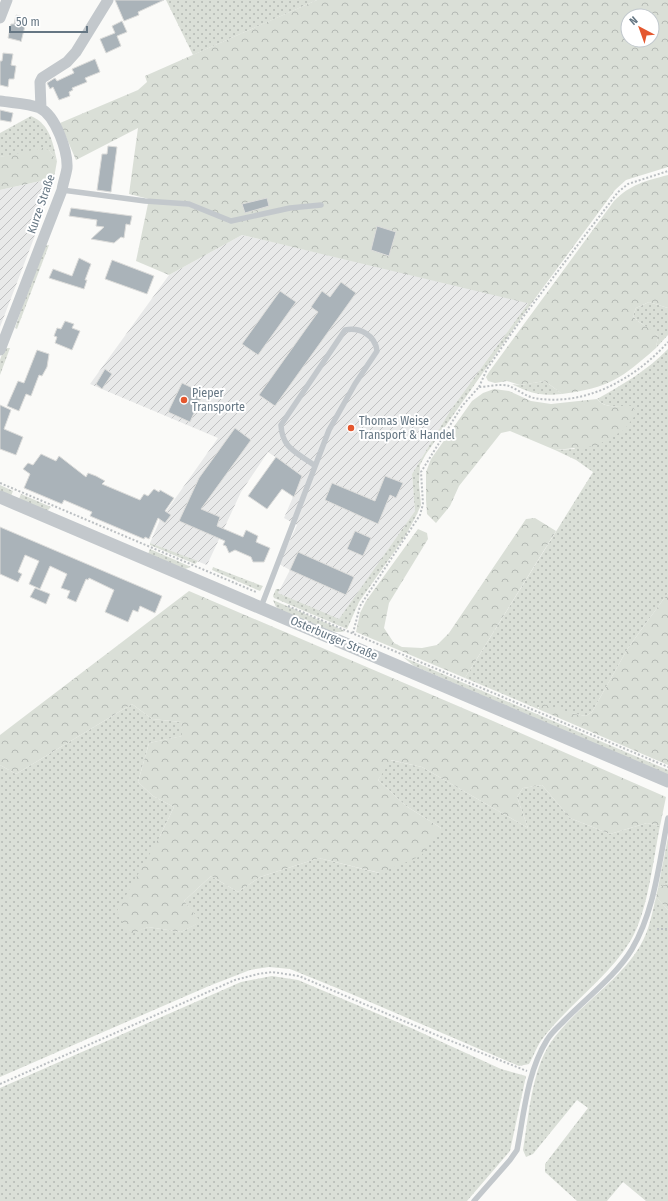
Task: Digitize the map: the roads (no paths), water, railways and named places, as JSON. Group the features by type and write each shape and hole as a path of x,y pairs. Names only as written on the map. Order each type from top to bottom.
{"street":[{"path":"0,18 7,0"},
{"path":"0,101 30,105 41,109 40,82 42,78 67,62 76,52 108,0"},
{"name":"Kurze Straße","path":"0,350 62,190 67,169 66,156 60,135 52,121 41,109"},
{"name":"Osterburger Straße","path":"0,497 263,602 350,639 668,781"}],"lane":[{"path":"62,190 145,201 189,204 231,220 290,208 321,205"},
{"path":"263,602 275,565 314,464 329,430 340,409 377,351 376,343 363,331 354,328 345,330 281,425 281,437 287,446 314,464"},
{"path":"474,1201 517,1150 533,1073 548,1038 621,963 636,942 642,928 653,891 668,818"}],"place":[{"name":"Pieper Transporte","path":"184,400"},
{"name":"Thomas Weise Transport & Handel","path":"351,428"}]}
